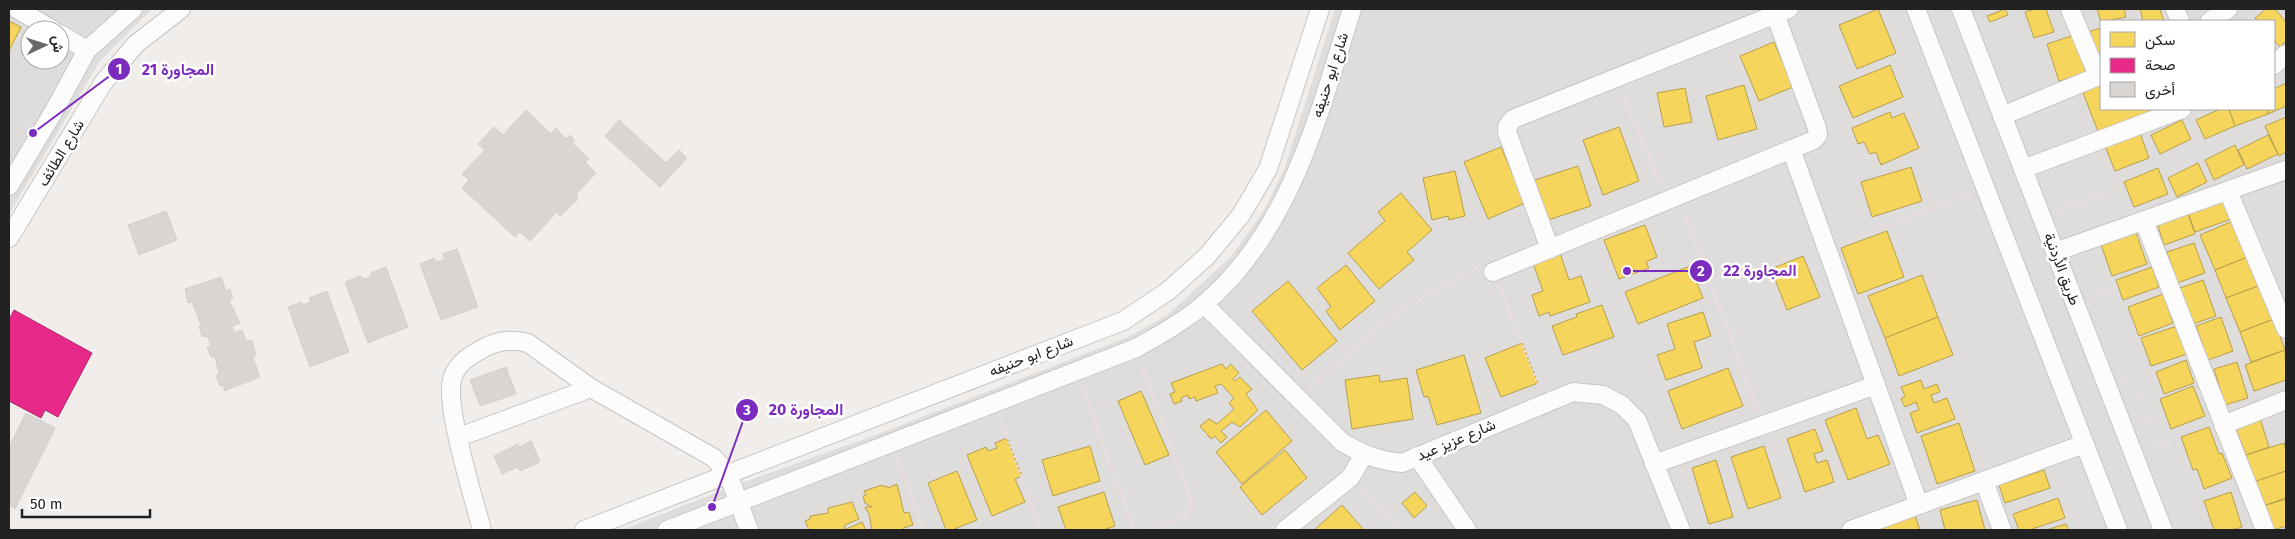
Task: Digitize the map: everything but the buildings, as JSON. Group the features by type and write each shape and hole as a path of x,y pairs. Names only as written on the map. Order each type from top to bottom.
{"street":[{"path":"17,9 36,20"},
{"name":"شارع الطائف","path":"9,186 54,111 87,50 133,9"},
{"name":"شارع الطائف","path":"9,237 103,83 136,44 181,9"},
{"name":"شارع ابو حنيفه","path":"584,530 1124,321 1168,292 1207,256 1235,222 1268,169 1320,9"},
{"name":"شارع ابو حنيفه","path":"667,530 1136,348 1172,328 1204,304 1239,269 1268,228 1292,182 1322,104 1352,9"},
{"path":"1916,9 2118,530"},
{"name":"طريق الأردنية","path":"1961,9 2163,530"},
{"path":"2002,116 2100,75 2070,9"},
{"path":"2212,20 2228,9"},
{"path":"1494,272 1550,249 1791,149 1814,140 1818,134 1817,128 1782,12 1513,118 1507,127 1550,249"},
{"path":"70,40 87,50"},
{"path":"2275,63 2286,54"},
{"path":"2023,169 2179,110"},
{"path":"1791,149 1919,505"},
{"path":"2055,252 2286,170"},
{"path":"2228,191 2280,295 2286,329"},
{"path":"2144,220 2265,530"},
{"name":"شارع عزيز عيد","path":"1204,304 1342,442 1364,455 1383,461 1402,463 1545,402 1573,392 1603,395 1622,405 1636,420 1681,530"},
{"path":"482,530 452,408 451,381 456,367 482,349 498,342 516,340 528,343 591,388 714,458 728,474 749,530"},
{"path":"1654,464 1876,385"},
{"path":"459,437 591,388"},
{"path":"2223,425 2286,400"},
{"path":"1851,530 2084,444"},
{"path":"1285,530 1350,478 1364,455"},
{"path":"1418,456 1467,530"},
{"path":"1984,481 2002,530"}],"path":[{"path":"1616,77 1673,198 1763,425"},
{"path":"1827,249 1985,188"},
{"path":"2042,218 2111,191"},
{"path":"1298,398 1395,313 1478,267 1486,267 1494,272 1545,402"},
{"path":"2075,303 2115,288"},
{"path":"1136,348 1192,504 1186,516 1149,530"},
{"path":"1077,371 1134,530"},
{"path":"994,403 1041,530"},
{"path":"2134,456 2172,441"},
{"path":"891,443 924,530"},
{"path":"1350,478 1401,530"},
{"path":"1171,522 1178,530"}],"shaded area":[{"path":"9,9 152,9 100,61 9,214"},
{"path":"1335,9 2286,9 2286,530 622,530 736,485 873,436 1128,337 1166,316 1231,257 1264,210 1284,170"}],"place":[{"name":"المجاورة 21","path":"33,133"},
{"name":"المجاورة 22","path":"1627,271"},
{"name":"المجاورة 20","path":"712,507"}]}
